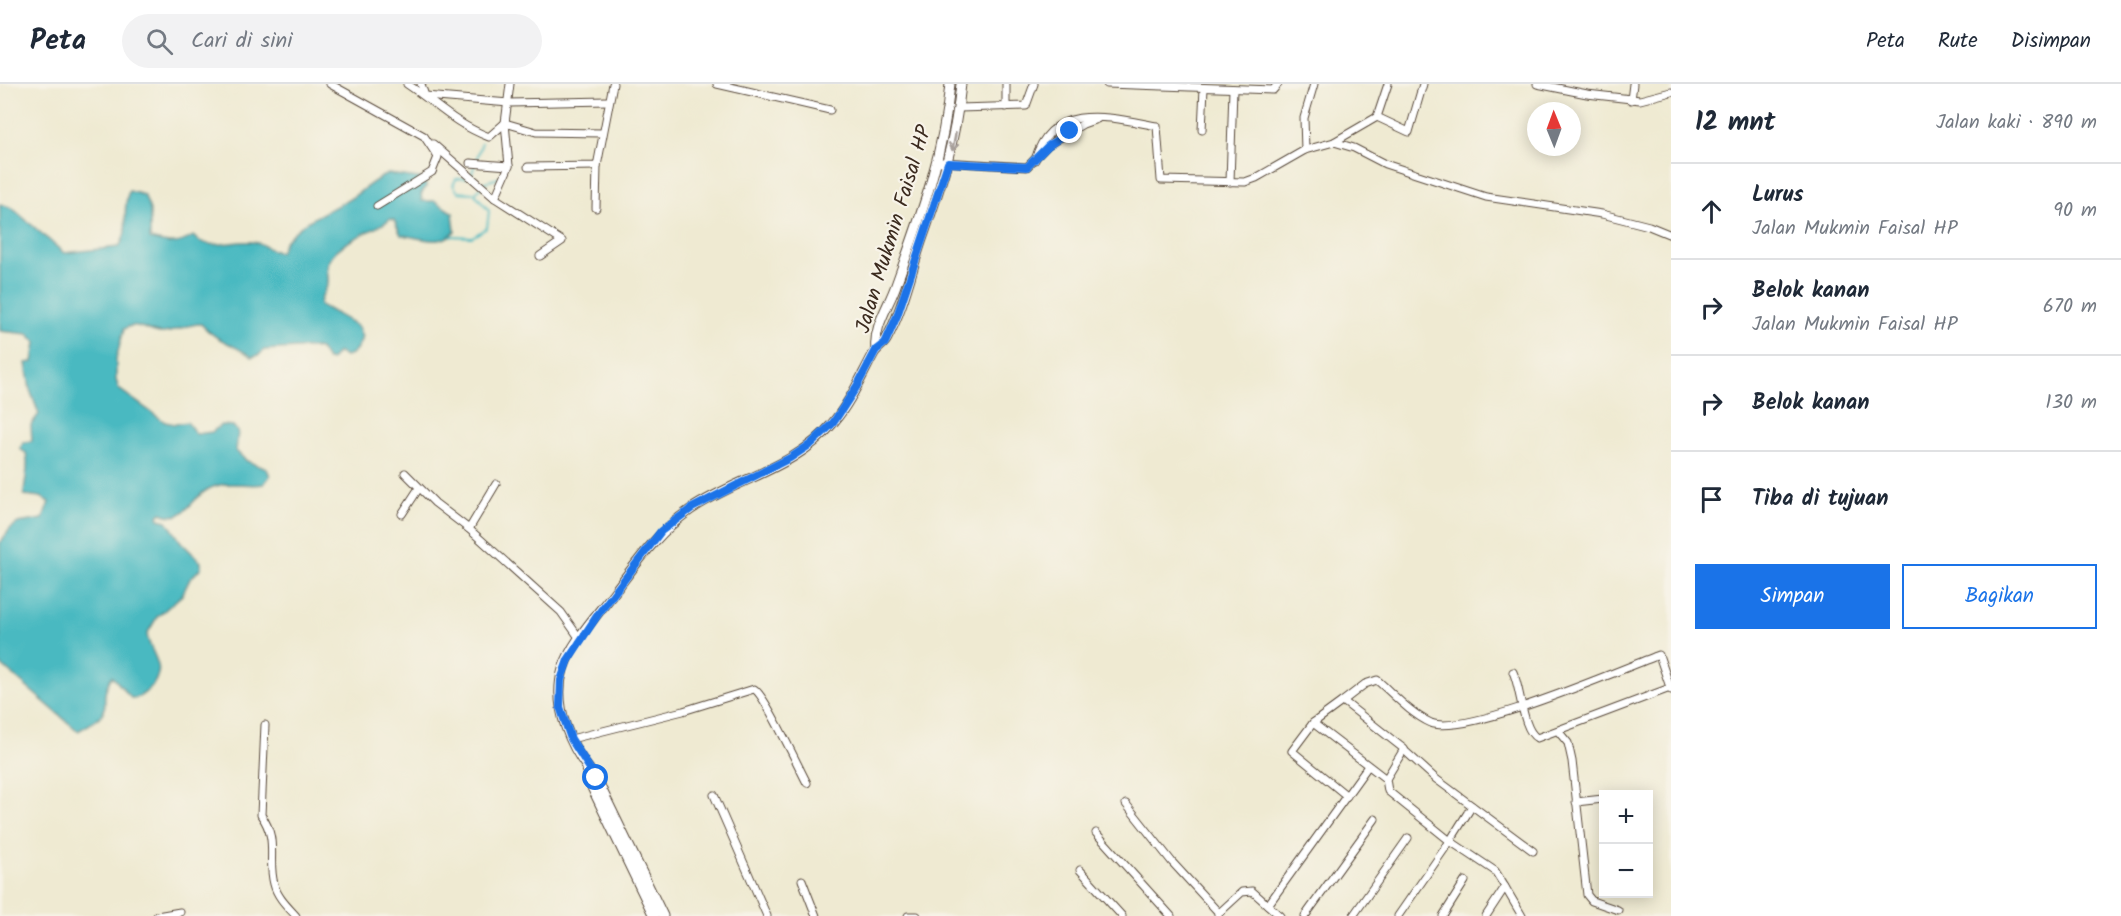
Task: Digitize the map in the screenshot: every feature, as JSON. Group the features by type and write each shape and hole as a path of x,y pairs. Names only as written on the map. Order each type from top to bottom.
{"street":[{"path":"330,84 424,136 493,195 562,241 540,256"},
{"path":"407,84 444,113 469,129 489,137 505,123"},
{"path":"421,84 424,96"},
{"path":"493,195 509,166 505,123 510,84"},
{"path":"596,208 597,166 613,84"},
{"path":"717,84 830,110"},
{"name":"Jalan Mukmin Faisal HP","path":"876,350 874,336 896,286 943,145 950,84"},
{"name":"Jalan Mukmin Faisal HP","path":"663,916 596,778 587,768 571,739 560,707 564,668 580,639 661,531 692,508 790,458 811,444 833,423 857,386 876,350 885,343 905,294 948,163 959,108 961,84"},
{"path":"1006,84 1006,107"},
{"path":"959,108 1026,106 1034,84"},
{"path":"1107,84 1273,90 1278,84"},
{"path":"1305,150 1304,118 1314,84"},
{"path":"938,162 1022,167 1031,165 1042,140 1065,123 1089,116 1112,117 1157,126 1161,180 1230,182 1256,178 1305,150 1334,142 1377,117 1388,84"},
{"path":"1377,117 1409,132 1424,84"},
{"path":"1538,84 1631,99 1654,98 1671,92"},
{"path":"1631,99 1633,84"},
{"path":"1202,129 1204,88"},
{"path":"1230,182 1233,89"},
{"path":"424,96 509,103 608,101"},
{"path":"505,123 536,132 602,133"},
{"path":"377,206 432,172 438,157 424,136"},
{"path":"1334,142 1354,148 1385,164 1486,197 1602,214 1649,226 1671,235"},
{"path":"470,163 509,166"},
{"path":"528,167 597,166"},
{"path":"405,473 419,488 469,529 561,612 580,639"},
{"path":"469,529 496,484"},
{"path":"402,514 419,488"},
{"path":"1347,796 1292,754 1293,749 1313,723 1365,684 1377,680 1405,704 1434,724 1470,722 1522,707 1659,655 1670,689 1534,738 1522,707 1513,672"},
{"path":"571,739 683,711 754,689 759,690 767,703 773,720 807,783"},
{"path":"1342,701 1472,806 1533,851"},
{"path":"1313,723 1386,779"},
{"path":"265,725 261,815 269,824 271,832 274,885 296,916"},
{"path":"1558,731 1568,743 1587,895 1592,901 1618,910"},
{"path":"1405,751 1386,779 1388,791 1450,841 1495,871 1522,916"},
{"path":"1268,905 1368,766"},
{"name":"Jalan Mukmin Faisal HP","path":"587,768 589,781 654,916"},
{"path":"714,795 767,916"},
{"path":"1576,802 1599,799"},
{"path":"1126,804 1217,914 1242,892 1252,891 1278,916"},
{"path":"1398,916 1472,806"},
{"path":"1305,916 1375,819"},
{"path":"1096,833 1171,916"},
{"path":"1353,916 1408,838"},
{"path":"1080,870 1122,916"},
{"path":"802,880 816,916"},
{"path":"1443,916 1466,881"},
{"path":"1486,916 1505,887"},
{"path":"157,916 180,912"},
{"path":"908,916 917,916"}],"water":[{"path":"388,174 425,179 426,187 421,194 422,201 435,201 453,213 455,231 443,239 422,239 401,235 394,220 390,219 346,244 331,256 327,266 328,283 320,305 358,327 362,337 361,341 351,354 345,357 338,352 331,360 327,360 320,349 301,348 264,350 252,357 219,338 201,324 165,333 137,326 124,329 116,359 116,380 119,389 165,422 175,424 187,422 196,434 212,432 221,425 233,426 238,432 236,451 247,461 267,469 270,476 264,484 228,484 214,487 201,494 181,513 169,516 161,513 158,516 159,519 167,521 181,542 201,562 201,568 190,579 182,595 157,617 147,634 159,668 154,683 142,695 131,698 112,676 105,694 104,711 100,717 78,731 0,664 0,543 10,529 18,523 43,519 49,502 41,497 24,495 27,459 26,453 20,449 23,443 32,441 31,425 39,414 30,390 26,363 33,362 36,342 28,334 0,331 0,204 12,208 64,253 119,247 125,233 125,207 129,191 144,195 150,210 150,239 172,243 193,236 208,244 250,242 280,252 285,242 301,227"}],"waterway":[{"path":"471,176 482,142"},
{"path":"467,178 456,179 453,185 458,192 473,193"},
{"path":"451,236 472,237 487,228 489,211 475,194 485,182 499,178"}],"route":[{"path":"596,778 587,768 567,730 560,707 560,695 564,668 580,639 599,613 661,531 692,508 790,458 811,444 833,423 857,386 876,350 885,343 897,316 948,163 985,163 1027,167 1048,146 1070,131"}]}
